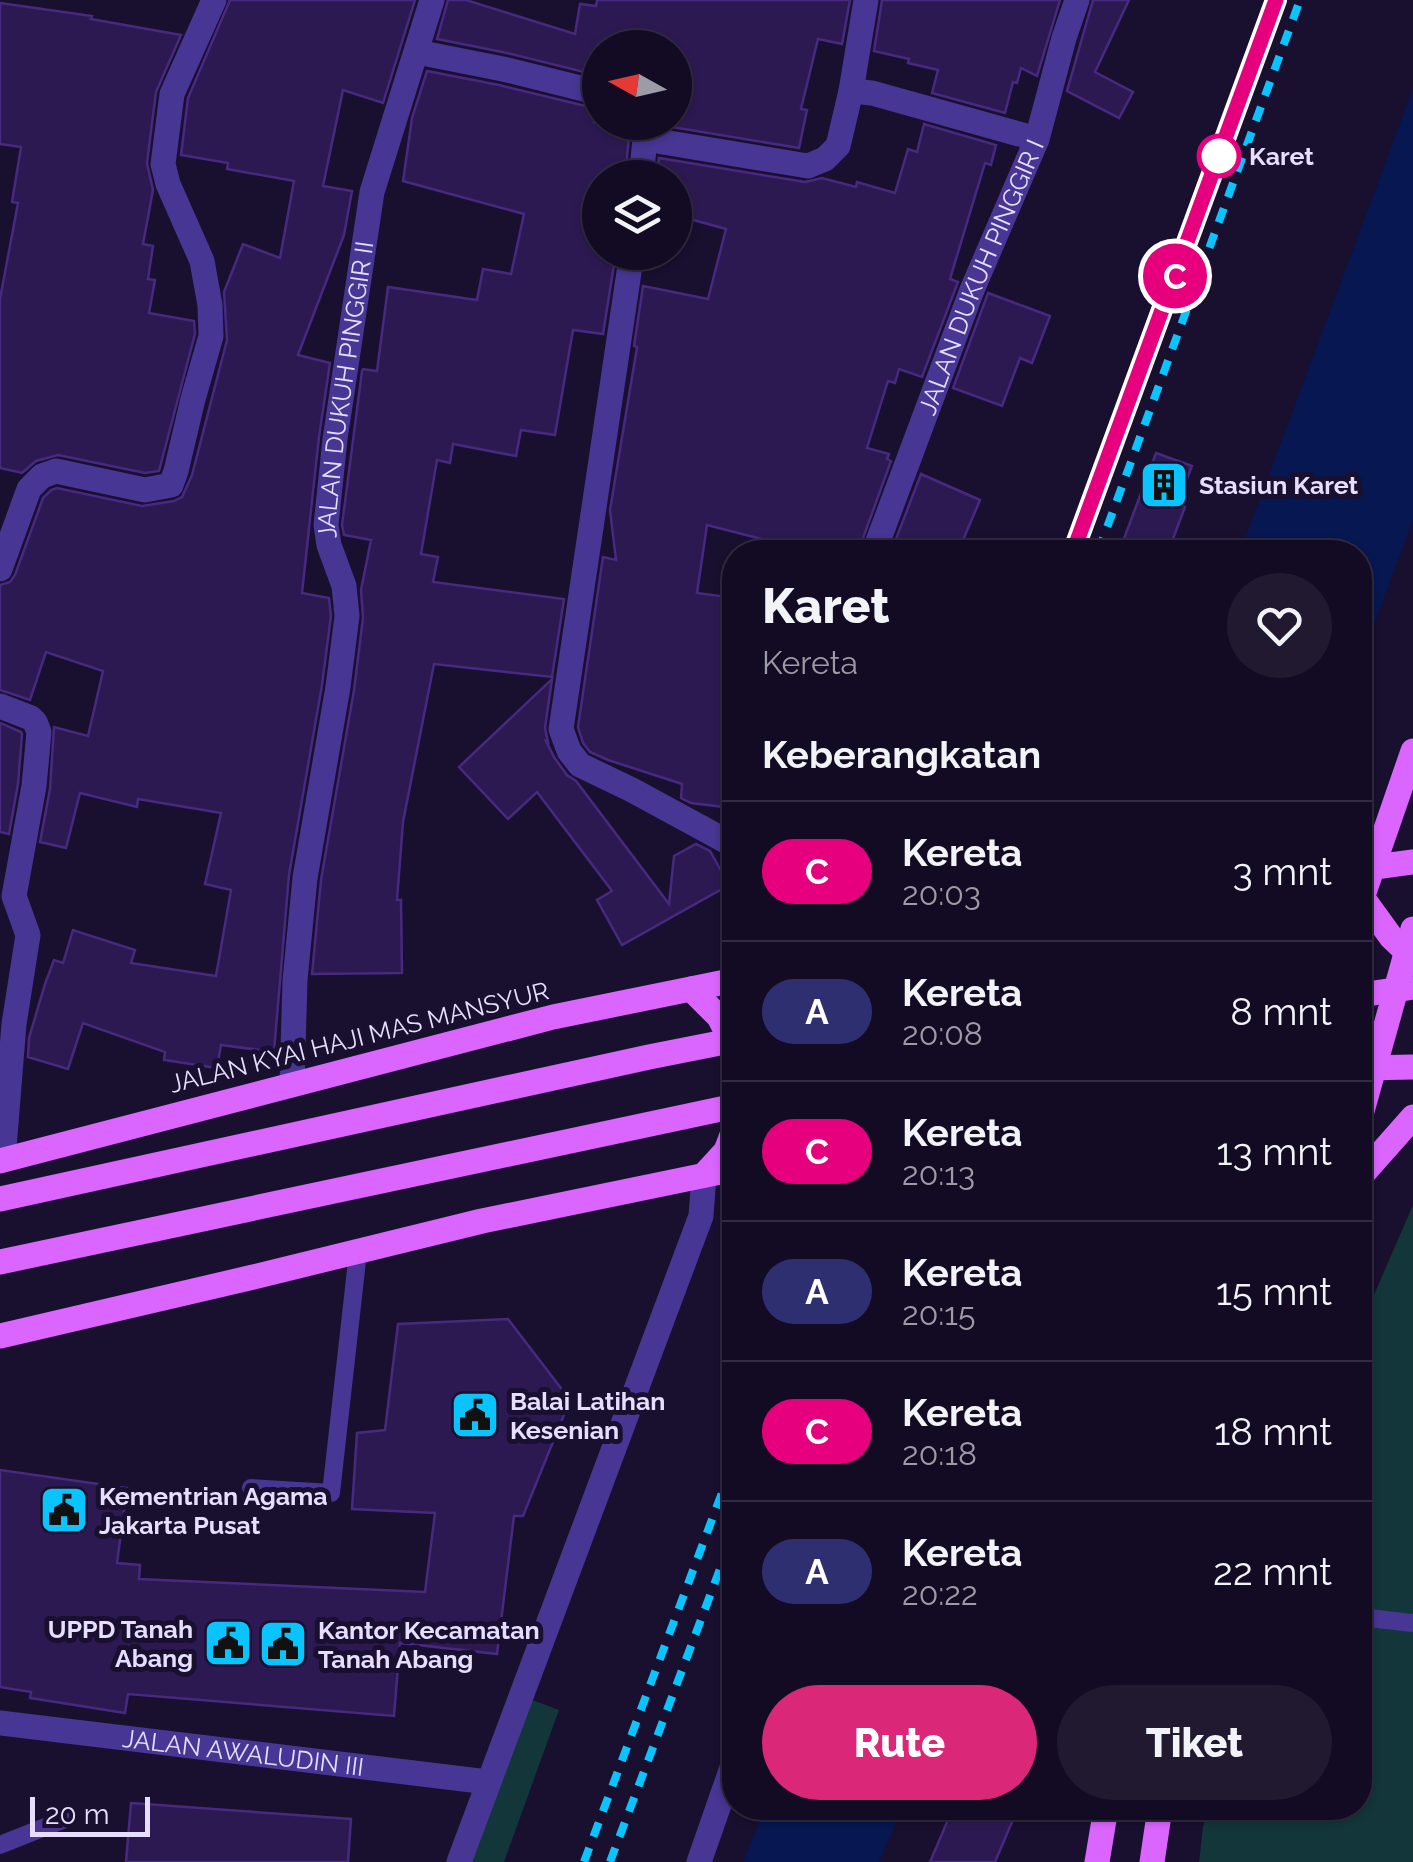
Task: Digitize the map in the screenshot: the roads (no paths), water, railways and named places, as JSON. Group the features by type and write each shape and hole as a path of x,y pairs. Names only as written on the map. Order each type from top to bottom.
{"main road":[{"path":"1372,853 1413,752"},
{"path":"1372,867 1413,862"},
{"path":"1372,915 1391,938 1411,941"},
{"path":"1372,933 1411,941"},
{"path":"1372,1044 1411,941"},
{"name":"JALAN KYAI HAJI MAS MANSYUR","path":"2,1160 553,1017 722,983"},
{"path":"1372,993 1413,987"},
{"path":"691,989 722,1023"},
{"path":"0,1200 722,1043"},
{"path":"1372,1064 1413,1067"},
{"path":"0,1262 722,1109"},
{"path":"1372,1163 1413,1117"},
{"path":"704,1175 722,1155"},
{"path":"0,1336 482,1221 722,1172"},
{"path":"1097,1862 1104,1820"},
{"path":"1152,1862 1158,1820"}],"street":[{"path":"0,569 29,488 42,476 56,471 145,490 170,484 176,472 211,336 210,305 202,262 163,164 172,94 214,0"},
{"name":"JALAN DUKUH PINGGIR II","path":"292,1084 295,980 305,878 347,616 344,586 326,525 335,439 372,192 432,0"},
{"path":"687,140 808,166 824,159 838,146 866,0"},
{"name":"JALAN DUKUH PINGGIR I","path":"878,540 972,290 1037,139 1077,0"},
{"path":"417,52 582,88"},
{"path":"851,90 1037,139"},
{"path":"629,270 561,729 568,751 580,765 722,839"},
{"path":"0,706 31,718 39,732 14,896 28,936 14,1024 2,1160"},
{"path":"459,1862 701,1216 704,1175"},
{"name":"JALAN AWALUDIN III","path":"0,1723 488,1782"},
{"path":"699,1862 722,1797"}],"lane":[{"path":"251,1488 331,1493 358,1252"},
{"path":"1372,1619 1413,1624"},
{"path":"0,1845 68,1818"}],"railway":[{"path":"1077,540 1276,0"},
{"path":"1102,540 1300,0"},
{"path":"584,1862 722,1493"},
{"path":"610,1862 722,1564"}],"train":[{"name":"C","path":"1077,540 1276,0"}],"place":[{"name":"Karet","path":"1219,156"},
{"name":"Stasiun Karet","path":"1164,485"},
{"name":"Balai Latihan Kesenian","path":"475,1415"},
{"name":"Kementrian Agama Jakarta Pusat","path":"64,1510"},
{"name":"UPPD Tanah Abang","path":"228,1643"},
{"name":"Kantor Kecamatan Tanah Abang","path":"283,1644"}]}
